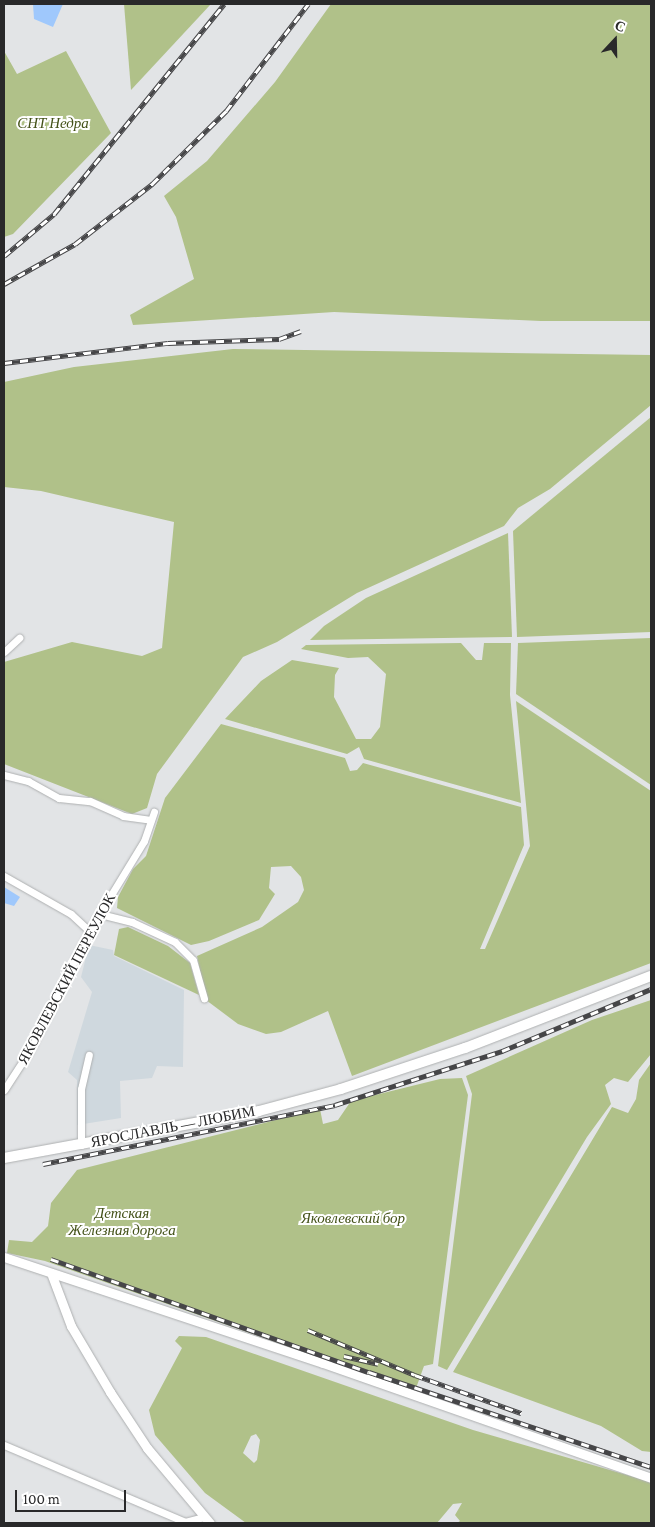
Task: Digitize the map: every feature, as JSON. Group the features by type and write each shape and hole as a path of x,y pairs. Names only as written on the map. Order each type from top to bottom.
{"main road":[{"name":"ЯРОСЛАВЛЬ — ЛЮБИМ","path":"4,1158 259,1111 341,1089 484,1041 651,976"}],"street":[{"path":"4,652 19,638"},
{"path":"4,775 28,781 58,798 90,801 123,816 151,820"},
{"name":"ЯКОВЛЕВСКИЙ ПЕРЕУЛОК","path":"4,1090 30,1050 89,931 144,840 154,812"},
{"path":"4,876 71,914 89,931"},
{"path":"100,914 132,922 175,942 193,960 204,998"},
{"path":"81,1145 81,1089 90,1055"},
{"path":"4,1257 189,1318 651,1478"},
{"path":"51,1273 70,1326 110,1392 147,1448 207,1520"},
{"path":"4,1444 185,1523 207,1520"}],"shaded area":[{"path":"89,945 113,950 114,956 184,990 183,1067 157,1066 152,1078 120,1081 121,1118 77,1125 77,1080 68,1072 92,992 81,977"}],"green space":[{"path":"124,4 211,4 131,90"},
{"path":"331,4 651,4 651,321 541,321 334,312 133,325 130,315 194,279 176,217 164,196 207,161 275,82"},
{"name":"СНТ Недра","path":"4,51 17,74 66,51 111,133 13,234 4,237"},
{"path":"233,349 651,355 651,405 550,489 518,508 504,526 357,593 277,642 243,657 157,774 147,808 132,814 4,764 4,662 72,642 142,656 162,648 174,522 41,491 4,487 4,382 74,367"},
{"path":"651,417 651,632 517,637 513,531"},
{"path":"508,533 512,637 310,640 324,626 366,598"},
{"path":"651,638 651,785 516,694 518,643"},
{"path":"461,643 476,660 482,660 484,643 511,643 510,695 521,803 364,759 359,747 347,754 225,719 261,681 292,660 339,668 335,675 334,697 356,739 371,739 380,727 386,674 368,657 348,658 301,649 306,645"},
{"path":"516,701 651,791 651,963 352,1076 328,1011 281,1032 266,1034 238,1024 206,1000 197,956 262,927 298,902 304,890 301,877 291,866 271,867 269,888 275,894 259,920 209,941 191,945 117,908 118,897 133,869 146,856 165,798 221,724 345,758 350,771 357,770 363,763 521,807 524,845 480,949 485,949 530,846"},
{"path":"128,927 168,946 190,963 199,995 114,955 119,929"},
{"path":"651,1000 651,1054 628,1082 614,1078 605,1085 611,1104 587,1137 447,1370 438,1366 472,1094 466,1076 592,1020"},
{"path":"651,1063 651,1452 642,1451 601,1426 453,1372 612,1107 628,1113 636,1099 639,1080"},
{"name":"Яковлевский бор","path":"462,1078 468,1095 433,1364 424,1366 415,1391 45,1261 7,1253 9,1240 32,1242 48,1226 51,1203 77,1170 320,1109 323,1124 338,1120 351,1101 440,1079"},
{"path":"179,1336 206,1337 473,1430 651,1482 651,1523 457,1523 460,1521 455,1515 462,1503 453,1504 437,1523 246,1523 205,1493 155,1435 149,1410 182,1348 175,1341","holes":["256,1434 260,1440 257,1460 254,1463 243,1453 251,1436"]}],"water":[{"path":"33,4 63,4 53,27 34,19"},
{"path":"4,887 20,897 14,906 4,903"}],"railway":[{"path":"4,256 54,214 224,4"},
{"path":"4,284 75,244 152,184 226,111 308,4"},
{"path":"4,363 168,343 279,339 301,331"},
{"path":"43,1164 335,1105 502,1051 651,989"},
{"path":"51,1259 369,1372 651,1467"},
{"path":"308,1330 415,1375 521,1413"},
{"path":"344,1356 378,1364"}],"park label":[{"name":"Детская Железная дорога","path":"122,1222"}]}
